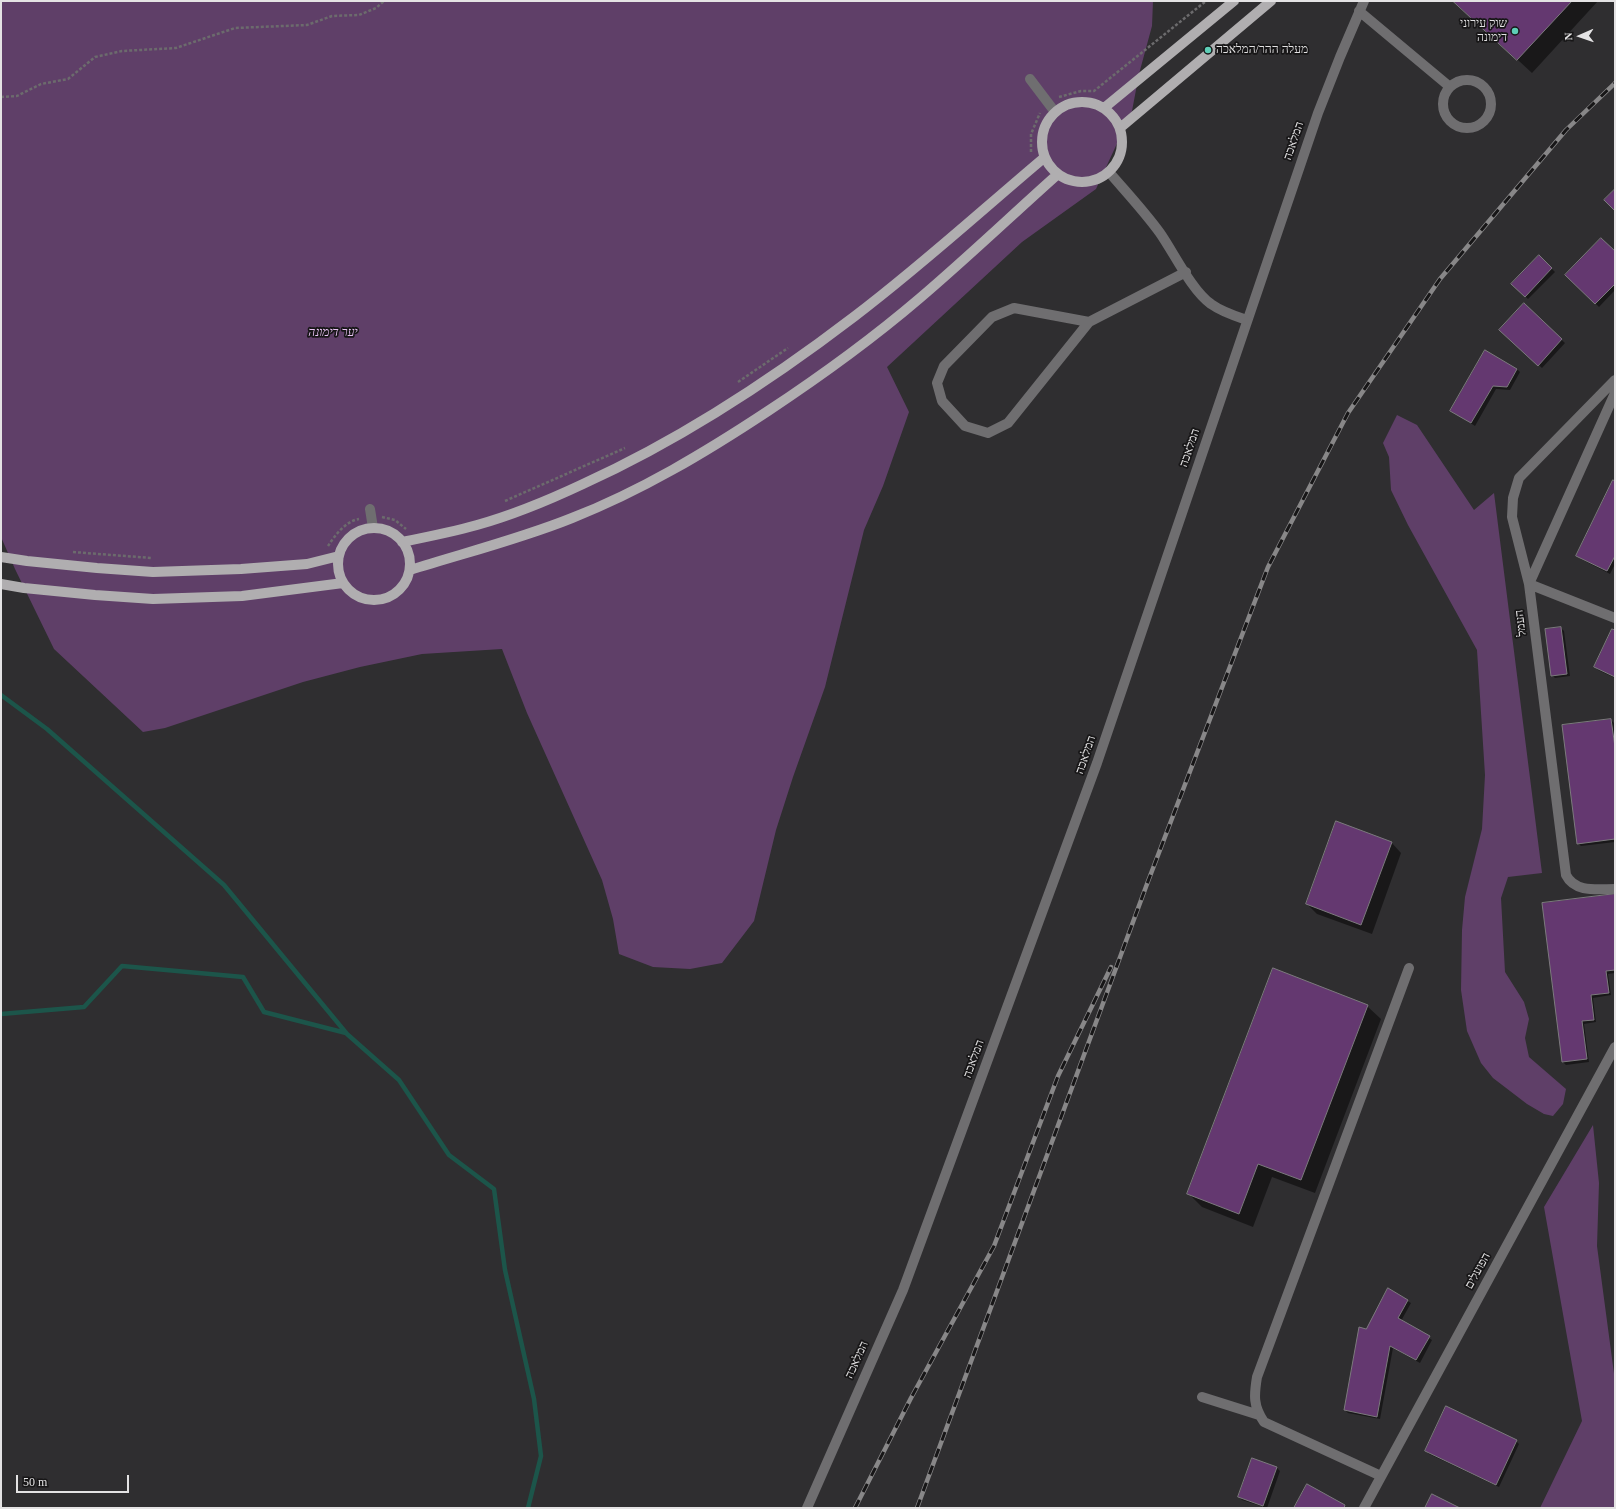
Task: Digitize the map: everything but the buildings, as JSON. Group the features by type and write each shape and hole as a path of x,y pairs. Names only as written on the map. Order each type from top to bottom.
{"main road":[{"path":"1104,108 1234,1"},
{"path":"1120,128 1271,1"},
{"path":"1074,102 1095,104 1104,108 1111,114 1120,128 1122,138 1120,157 1115,165 1100,178 1089,182 1078,182 1058,174 1050,166 1042,145 1043,132 1048,121 1055,112 1074,102"},
{"path":"402,542 477,525 514,513 562,494 618,468 675,438 791,364 856,316 1045,156"},
{"path":"410,570 525,535 572,518 630,492 688,461 747,425 806,386 872,337 920,298 1058,174"},
{"path":"373,528 383,529 395,534 402,542 406,546 410,570 405,584 397,593 385,600 372,601 360,598 348,590 343,583 338,564 338,556 342,548 351,537 363,530 373,528"},
{"path":"1,557 97,568 153,572 241,569 300,564 338,556"},
{"path":"1,584 24,588 95,595 153,598 242,596 343,583"}],"street":[{"name":"המלאכה","path":"807,1508 905,1282 1097,763 1318,113 1364,1"},
{"path":"1359,11 1450,87"},
{"path":"1030,79 1055,112"},
{"path":"1472,80 1480,83 1486,88 1492,103 1489,115 1481,124 1474,128 1458,127 1449,119 1444,109 1443,101 1445,93 1450,87 1457,82 1472,80"},
{"path":"1108,172 1144,213 1160,234 1198,292 1210,304 1227,313 1247,320"},
{"path":"1089,322 1014,308 992,317 944,366 937,383 942,401 966,426 988,433 1008,423 1089,322 1186,272"},
{"name":"העמל","path":"1615,380 1519,478 1513,498 1512,518 1529,584 1564,867 1569,881 1573,885 1588,889 1615,889"},
{"path":"1615,393 1529,584 1615,618"},
{"path":"371,513 373,528"},
{"path":"1381,1476 1264,1422 1259,1415 1255,1404 1257,1377 1409,968"},
{"name":"הפועלים","path":"1364,1508 1615,1047"},
{"path":"1202,1396 1259,1415"}],"path":[{"path":"1,97 17,96 41,84 68,79 95,57 122,51 176,48 235,28 308,25 332,16 359,15 376,8 384,1"},
{"path":"1032,153 1031,134 1038,115 1049,103 1068,93 1094,91 1098,89 1206,1"},
{"path":"736,383 789,347"},
{"path":"504,502 627,447"},
{"path":"326,549 343,528 354,520 371,513 395,520 408,530"},
{"path":"70,551 155,558"}],"green space":[{"name":"יער דימונה","path":"1,1 1153,1 1152,26 1139,74 1132,111 1096,189 1022,242 887,367 909,412 883,486 864,530 825,687 776,830 754,921 722,963 690,969 653,967 619,954 613,919 602,880 527,713 502,649 422,654 360,667 303,682 165,728 143,732 54,649 1,537"},
{"path":"1397,415 1417,425 1474,510 1494,493 1542,873 1508,877 1501,898 1505,972 1524,1002 1529,1019 1525,1038 1529,1057 1566,1089 1563,1104 1553,1116 1544,1114 1527,1104 1493,1078 1481,1063 1467,1031 1461,990 1462,930 1465,897 1482,829 1485,775 1477,650 1408,525 1391,490 1389,457 1383,443"},
{"path":"1593,1125 1599,1183 1597,1246 1615,1381 1615,1508 1540,1508 1582,1421 1544,1207"}],"waterway":[{"path":"1,695 47,729 224,885 347,1034 399,1080 449,1155 494,1189 505,1270 534,1399 541,1456 528,1508"},
{"path":"1,1014 84,1007 122,966 243,977 264,1012 346,1033"}],"railway":[{"path":"917,1508 1147,884 1268,567 1348,413 1440,279 1566,130 1615,83"},
{"path":"855,1508 911,1398 994,1246 1058,1076 1111,967"}],"place":[{"name":"שוק עירוני דימונה","path":"1515,31"},
{"name":"מעלה ההר/המלאכה","path":"1208,50"}]}
